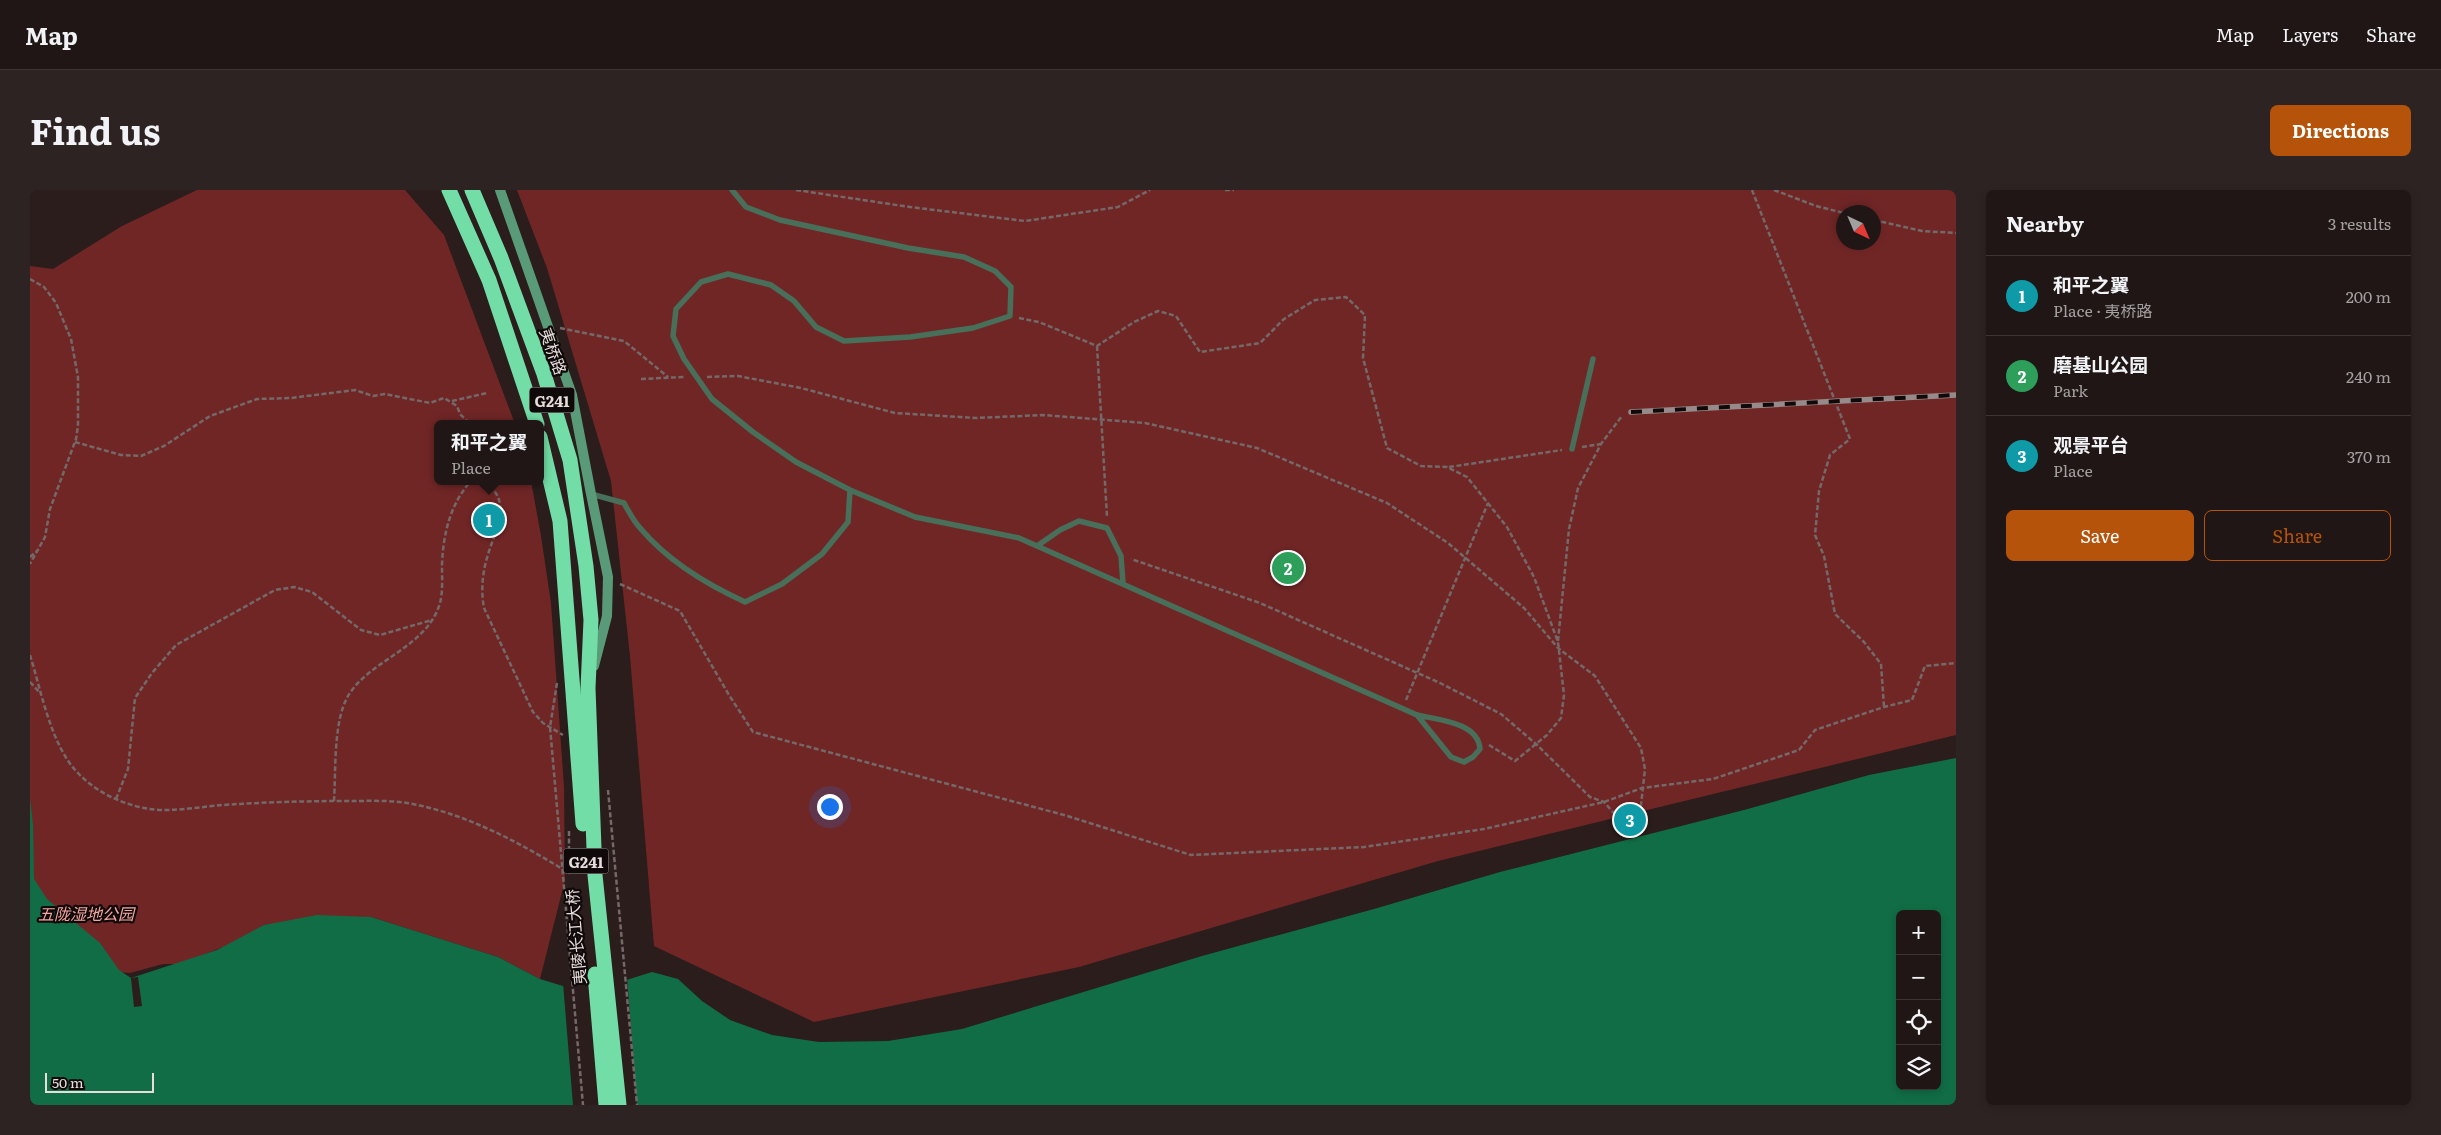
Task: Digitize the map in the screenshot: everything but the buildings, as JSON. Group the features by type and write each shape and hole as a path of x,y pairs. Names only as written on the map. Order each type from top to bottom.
{"highway":[{"name":"G241","path":"448,190 489,280 536,420"},
{"name":"夷桥路","path":"472,190 544,374 570,460 586,566 591,620"},
{"name":"夷陵长江大桥","path":"544,454 560,521 566,617 606,1105"},
{"name":"夷陵长江大桥","path":"591,620 588,688 595,875 619,1105"}],"street":[{"path":"500,190 572,395 608,577 607,616 588,688"}],"lane":[{"path":"732,190 746,207 780,220 908,248 964,257 995,271 1011,287 1010,316 964,330 910,337 844,341 816,327 794,301 770,284 728,274 700,282 676,309 673,336 684,359 712,399 753,432 796,462 850,490 915,517 1019,538 1402,709 1470,730 1479,740 1480,749 1473,757 1464,762 1451,757 1417,715"},
{"path":"1572,449 1593,359"},
{"path":"590,489 624,504 641,529 669,556 721,591 745,602 782,584 822,554 848,522 850,490"},
{"path":"1037,546 1060,530 1079,521 1107,528 1121,556 1123,583"}],"path":[{"path":"796,190 910,208 1025,221 1118,207 1150,190"},
{"path":"1225,190 1234,190"},
{"path":"1752,190 1850,439 1830,455 1819,491 1815,535 1824,556 1835,614 1864,642 1881,664 1884,707"},
{"path":"1774,190 1816,206 1836,211"},
{"path":"1881,222 1922,232 1956,234"},
{"path":"30,279 44,287 56,303 70,339 78,377 78,426 75,442 50,509 45,537 30,564"},
{"path":"1098,346 1134,322 1158,311 1176,316 1200,352 1260,342 1284,320 1315,300 1346,297 1365,316 1363,358 1387,448 1421,466 1447,468 1601,444"},
{"path":"1010,316 1039,322 1098,346"},
{"path":"547,326 624,341 669,378"},
{"path":"1098,346 1107,528"},
{"path":"641,379 747,378 800,388 896,413 976,418 1043,415 1145,423 1257,448 1386,503 1448,543 1524,608 1558,648 1596,676 1641,748 1645,769 1640,814 1637,824 1632,828 1627,828 1604,802 1590,797 1536,744 1501,714 1440,682 1260,603 1121,556"},
{"path":"75,442 121,454 141,456 164,446 210,416 257,399 291,398 355,390 373,396 385,394 430,403 444,398 452,401 466,420"},
{"path":"452,401 487,393"},
{"path":"1479,740 1515,761 1547,735 1561,718 1564,695 1558,642 1569,529 1578,488 1601,444 1622,416"},
{"path":"1447,468 1467,477 1507,527 1534,577 1558,642"},
{"path":"334,801 339,723 347,698 361,678 400,652 432,620 440,603 443,554 449,520 461,492 467,485"},
{"path":"490,485 493,487 500,502 500,519 486,558 482,593 484,608 533,712 543,723 564,735 566,741"},
{"path":"1402,709 1488,503"},
{"path":"30,557 40,548"},
{"path":"608,577 644,596 680,611 753,732 1064,815 1191,856 1364,847 1484,829 1604,802 1642,788 1712,779 1799,750 1815,730 1884,707 1912,700 1925,666 1956,663"},
{"path":"116,799 128,769 135,698 152,673 176,645 275,590 294,586 312,592 360,630 380,635 432,620"},
{"path":"30,655 55,735 77,772 94,786 116,799 145,808 173,809 258,802 334,801 405,803 438,810 503,836 569,873 569,822"},
{"path":"30,682 43,695"},
{"path":"552,737 583,1105"},
{"path":"608,788 637,1105"}],"green space":[{"name":"五陇湿地公园","path":"197,190 405,190 444,235 513,420 434,420 434,485 532,485 551,603 564,787 565,880 540,979 498,957 371,917 264,925 233,943 193,959 176,964 163,964 130,973 30,965 30,266 53,269 122,226"},
{"path":"517,190 1956,190 1956,735 1438,861 1079,967 814,1022 654,946 630,656 611,481 547,268"}],"shaded area":[{"path":"1956,758 1956,1105 30,1105 30,798 33,825 34,879 47,899 100,943 119,970 131,978 217,950 264,925 317,915 371,917 498,957 540,979 576,990 620,982 652,972 678,979 702,1001 730,1020 772,1035 819,1042 888,1041 962,1029 1202,956 1500,872 1744,810 1869,775"}],"pier":[{"path":"138,977 142,1006 134,1007 131,978"},
{"path":"627,977 637,1105 573,1105 563,983 576,987"}],"railway":[{"path":"1631,412 1956,395"}],"place":[{"name":"和平之翼","path":"489,520"},
{"name":"磨基山公园","path":"1288,568"},
{"name":"观景平台","path":"1630,820"}]}
